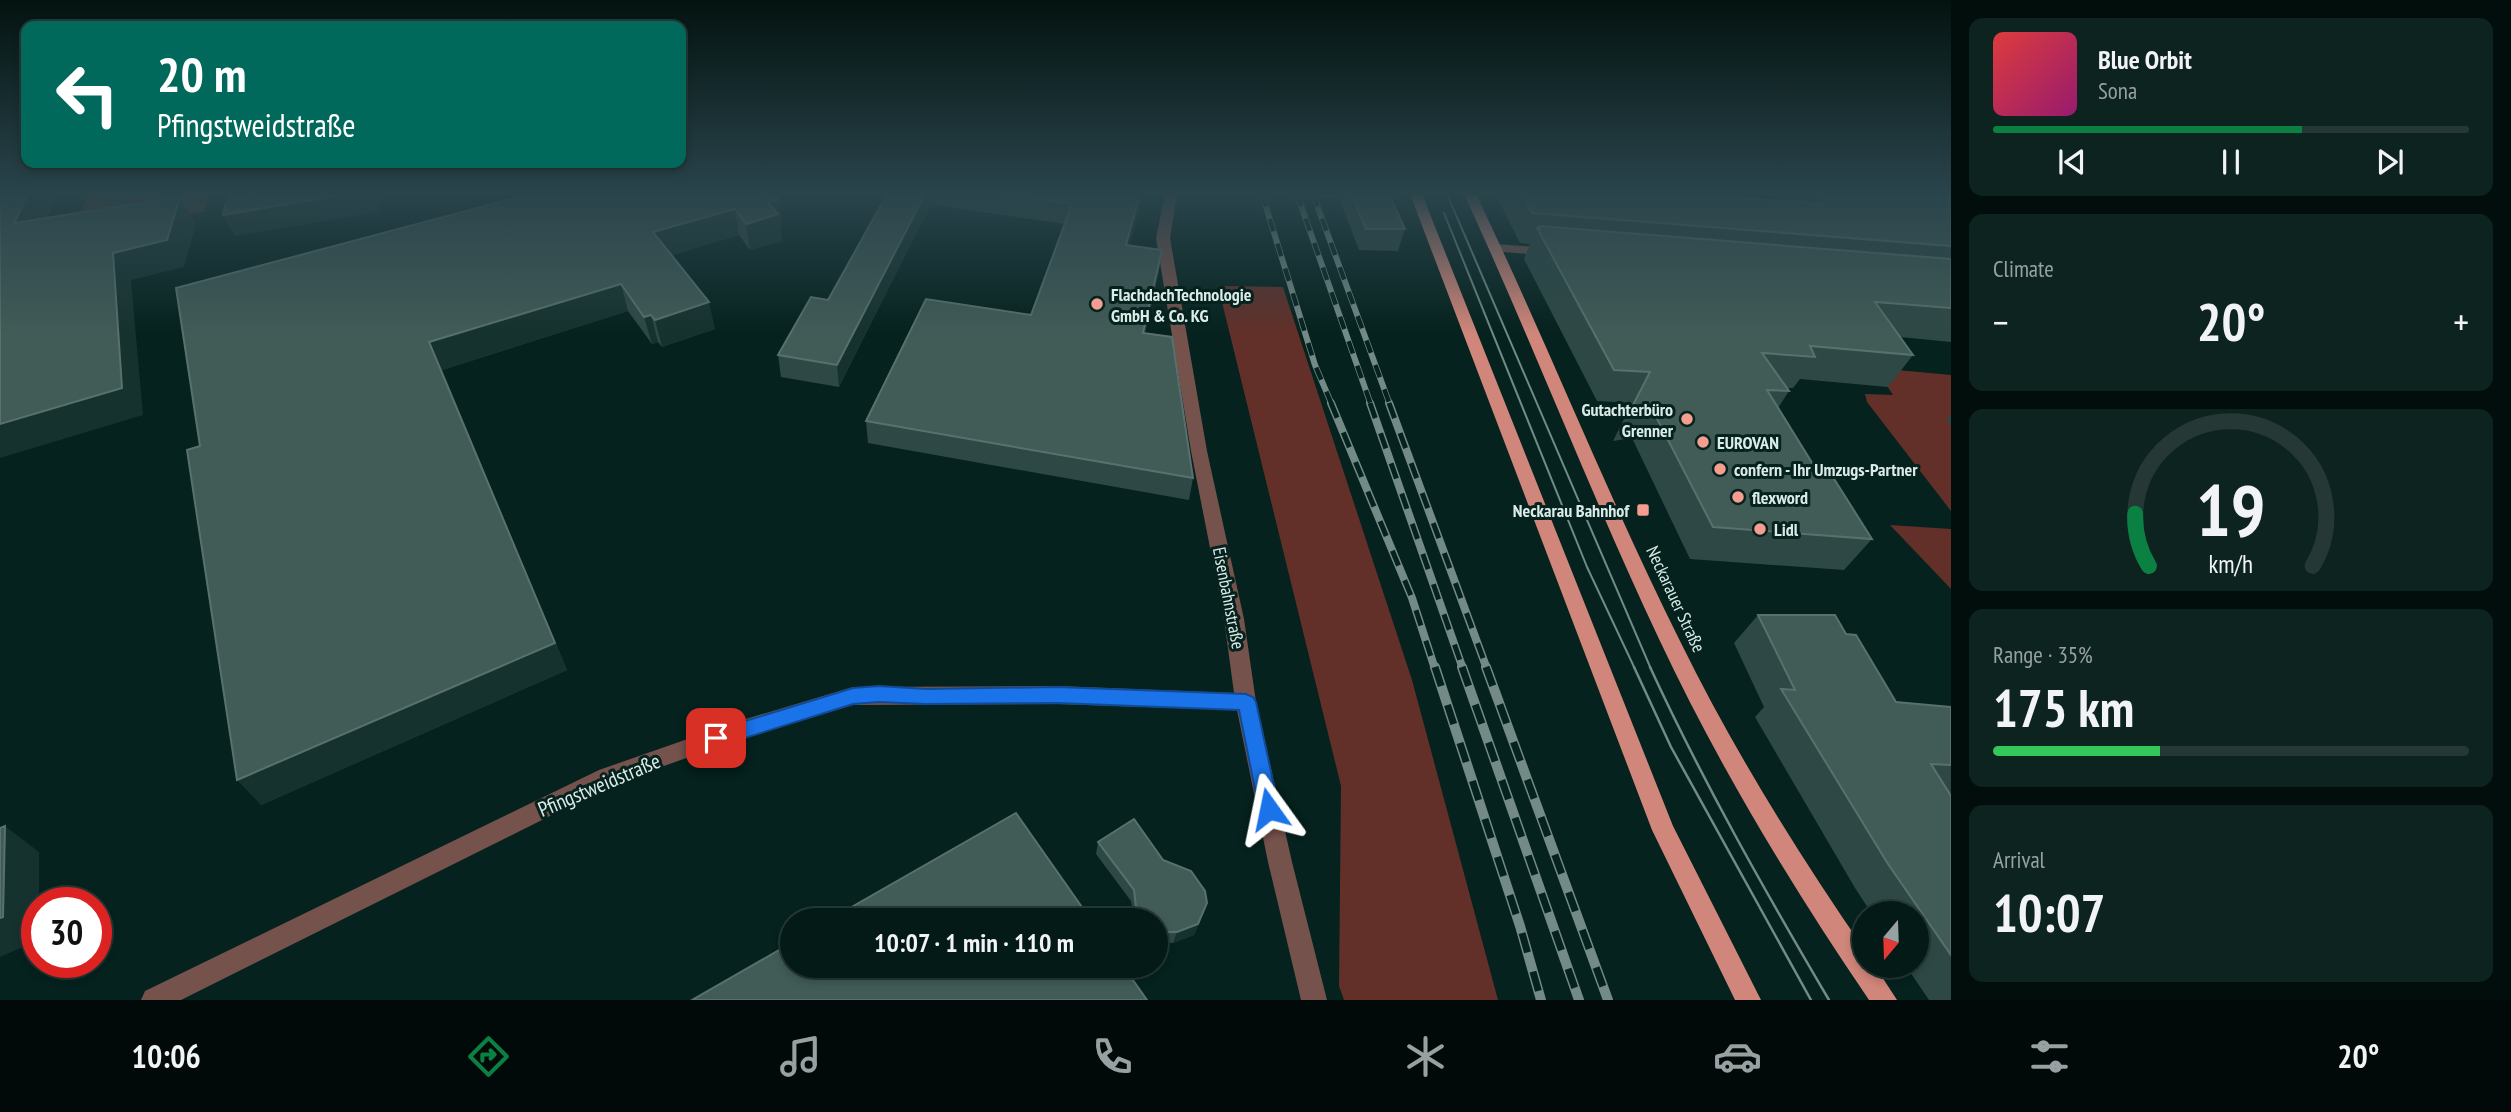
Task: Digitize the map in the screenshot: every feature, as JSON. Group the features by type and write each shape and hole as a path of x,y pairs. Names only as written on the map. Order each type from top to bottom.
{"main road":[{"path":"1434,241 1663,830 1748,1000"},
{"name":"Neckarauer Straße","path":"1492,241 1665,631 1709,719 1799,875 1884,1000"}],"street":[{"name":"Eisenbahnstraße","path":"1163,241 1199,451 1234,618 1246,702 1280,862 1314,1000"},
{"path":"1496,248 1562,253"},
{"name":"Pfingstweidstraße","path":"154,1000 607,777 739,730 853,696 1057,695 1246,702"}],"shaded area":[{"path":"1218,286 1283,287 1412,680 1498,1000 1344,1000 1339,986 1341,786"},
{"path":"1875,368 1951,375 1951,511 1867,402 1865,394 1893,395"},
{"path":"1890,525 1951,529 1951,589"}],"building":[{"path":"0,241 164,241 113,253 122,388 0,424"},
{"path":"354,241 660,241 709,302 655,320 651,315 644,317 621,284 429,342 555,643 237,780 187,450 200,446 176,288"},
{"path":"861,241 901,241 837,365 778,355 811,297 828,300"},
{"path":"1058,241 1127,241 1126,245 1162,250 1143,333 1172,337 1193,478 866,421 926,299 1031,315"},
{"path":"1544,241 1722,241 1951,259 1951,308 1875,302 1913,355 1810,346 1815,357 1762,353 1789,391 1767,390 1819,474 1831,474 1872,539 1713,527 1651,407 1631,409 1650,372 1614,370"},
{"path":"1883,241 1951,241 1951,246"},
{"path":"1758,615 1835,615 1846,634 1856,635 1896,702 1951,707 1951,765 1931,764 1951,796 1951,955 1929,923 1929,901 1914,901 1781,689 1795,690"},
{"path":"1016,813 1083,908 850,908"},
{"path":"1134,819 1163,860 1191,871 1205,891 1207,903 1198,924 1177,932 1168,932 1168,908 1137,908 1134,890 1098,842"},
{"path":"5,826 3,917 0,918 0,828"},
{"path":"780,949 780,978 1131,978 1147,1000 692,1000"}],"tram line":[{"path":"1455,241 1587,567 1635,669"},
{"path":"1467,241 1651,669"},
{"path":"1634,667 1671,747 1811,1000"},
{"path":"1650,667 1735,836 1829,1000"}],"railway":[{"path":"1276,241 1315,365 1332,405"},
{"path":"1313,241 1371,405"},
{"path":"1330,241 1390,405"},
{"path":"1331,403 1412,598 1435,669"},
{"path":"1370,403 1463,669"},
{"path":"1389,403 1487,669"},
{"path":"1435,667 1520,926 1541,1000"},
{"path":"1462,667 1579,1000"},
{"path":"1486,667 1608,1000"}],"place":[{"name":"FlachdachTechnologie GmbH & Co. KG","path":"1097,304"},
{"name":"Gutachterbüro Grenner","path":"1687,419"},
{"name":"EUROVAN","path":"1703,442"},
{"name":"confern - Ihr Umzugs-Partner","path":"1720,469"},
{"name":"flexword","path":"1738,497"},
{"name":"Neckarau Bahnhof","path":"1643,510"},
{"name":"Lidl","path":"1760,529"}],"route":[{"path":"716,738 853,696 879,694 1057,695 1246,702 1269,809"}]}
